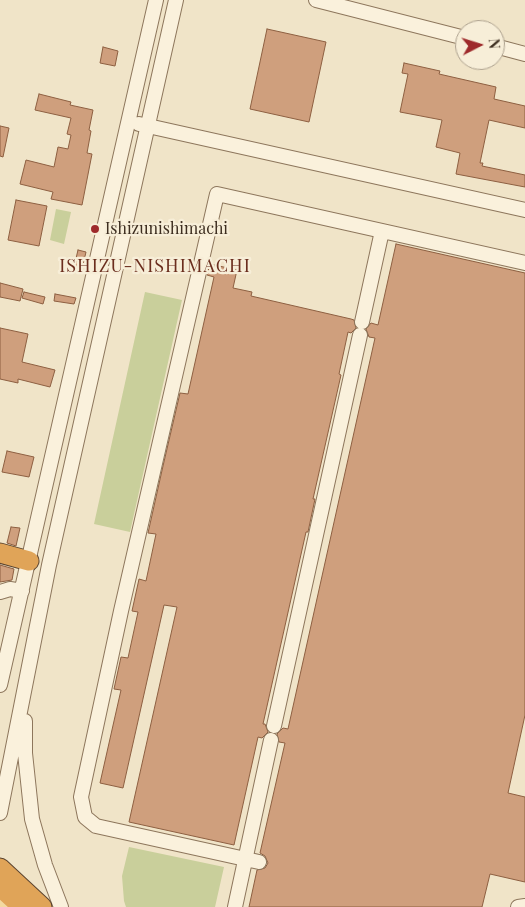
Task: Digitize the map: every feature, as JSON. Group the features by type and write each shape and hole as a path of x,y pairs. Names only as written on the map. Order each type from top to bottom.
{"highway":[{"path":"0,554 29,560"},
{"path":"0,868 42,907"},
{"path":"0,887 22,907"}],"street":[{"path":"0,685 6,635 22,592 156,0"},
{"path":"0,812 50,566 176,0"},
{"path":"316,0 455,35"},
{"path":"505,49 525,54"},
{"path":"128,122 525,210"},
{"path":"252,860 96,826 84,817 82,797 121,611 217,194 525,263"},
{"path":"274,726 382,231"},
{"path":"29,560 50,566"},
{"path":"0,592 10,589 22,592"},
{"path":"32,650 24,732 27,782 38,842 47,872 61,907"},
{"path":"235,907 252,860 271,740"},
{"path":"518,907 525,906"}],"green space":[{"path":"56,209 71,212 64,244 50,240"},
{"path":"145,292 182,300 130,532 94,524"},
{"path":"129,847 224,867 215,907 126,907 122,876"}],"building":[{"path":"267,29 326,42 309,122 250,109"},
{"path":"103,47 118,51 115,66 100,63"},
{"path":"404,63 440,71 439,74 496,87 494,99 525,106 525,128 489,120 480,163 483,163 482,166 525,175 525,187 456,174 460,153 436,147 442,120 400,112 408,74 402,73"},
{"path":"39,94 71,102 70,105 93,110 87,153 92,154 82,205 51,199 53,192 20,184 26,160 54,167 58,147 68,149 71,135 67,134 71,118 35,110"},
{"path":"0,126 9,128 3,157 0,156"},
{"path":"16,200 47,206 39,246 8,240"},
{"path":"396,244 525,273 525,715 508,793 525,797 525,882 490,874 482,907 249,907 257,870 265,868 268,863 265,856 260,853 285,743 279,742 277,734 283,728 288,729 375,338 369,337 366,329 371,323 378,325"},
{"path":"78,250 86,252 82,269 74,267"},
{"path":"210,264 237,270 233,288 252,292 251,296 351,319 354,320 356,328 351,333 348,332 339,374 341,375 313,499 315,499 308,532 306,532 263,724 265,724 268,732 262,738 258,737 234,845 129,822 177,607 164,605 123,788 100,783 121,690 114,689 121,657 128,658 138,612 132,611 139,579 146,581 156,534 148,533 163,466 180,393 188,394 214,277 207,275"},
{"path":"0,283 23,289 20,301 0,297"},
{"path":"24,292 45,297 43,304 22,298"},
{"path":"55,294 76,298 74,304 54,301"},
{"path":"0,328 28,334 22,362 55,370 50,387 18,379 18,383 0,379"},
{"path":"7,451 34,457 29,477 2,472"},
{"path":"11,527 20,528 16,546 7,543"},
{"path":"0,565 14,569 12,580 0,582"}],"place":[{"name":"Ishizunishimachi","path":"95,229"}],"district":[{"name":"ISHIZU-NISHIMACHI","path":"155,266"}]}
